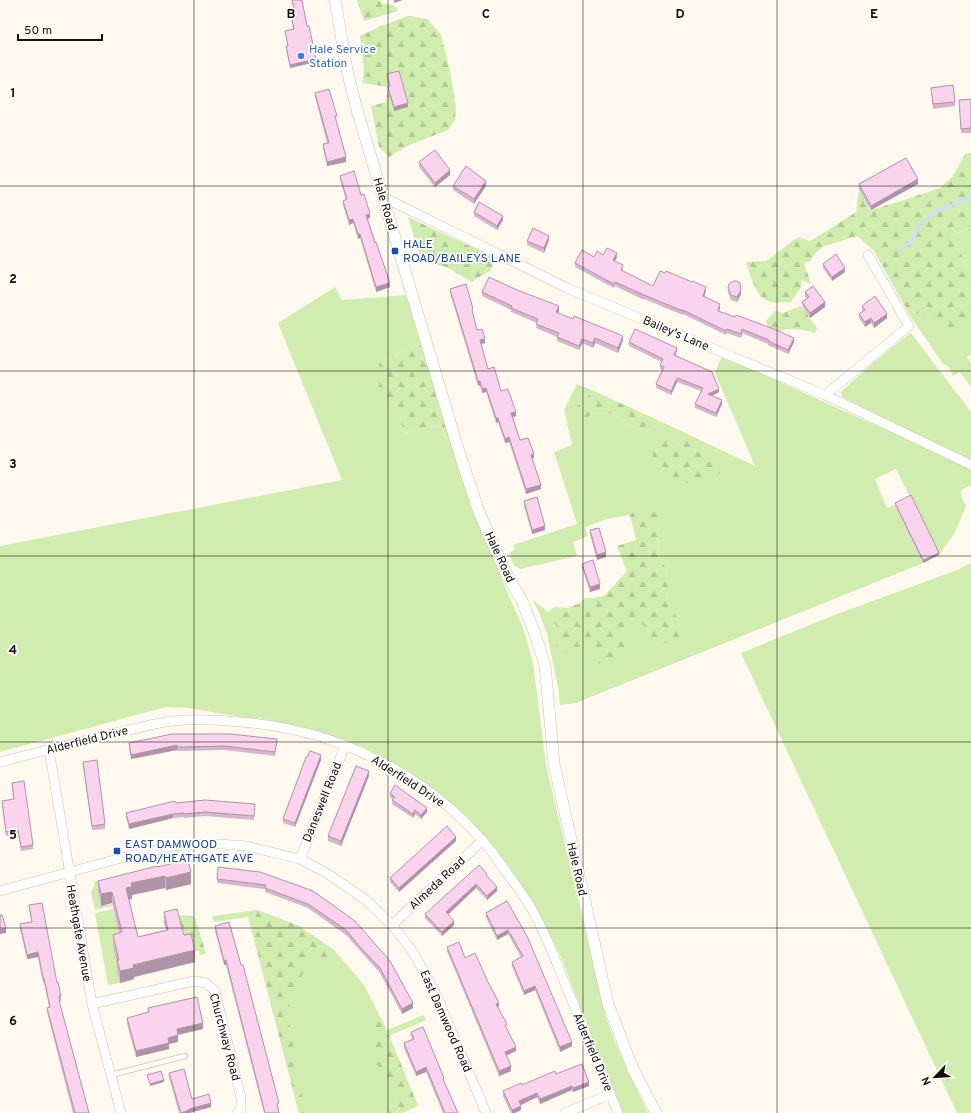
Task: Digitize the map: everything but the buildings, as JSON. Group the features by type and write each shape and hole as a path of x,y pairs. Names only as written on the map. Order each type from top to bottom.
{"street":[{"name":"Hale Road","path":"335,0 347,70 357,110 459,452 479,512 505,571 522,601 545,665 554,764 608,1004 633,1069 656,1113"},
{"name":"Bailey's Lane","path":"383,197 567,288 825,395 971,465"},
{"path":"825,395 909,326 868,255"},
{"name":"Alderfield Drive","path":"0,762 116,733 173,721 203,720 262,724 312,734 368,755 388,766 449,807 483,840 517,887 534,913 549,946 618,1113"},
{"name":"Daneswell Road","path":"300,859 345,746"},
{"name":"Heathgate Avenue","path":"49,750 92,1004 121,1113"},
{"name":"Almeda Road","path":"392,925 483,840"},
{"name":"East Damwood Road","path":"0,890 174,846 196,844 246,846 300,859 328,874 366,900 392,925 413,952 435,992 486,1113"},
{"name":"Churchway Road","path":"92,1004 194,981 206,982 215,991 241,1098 241,1109 237,1113"},
{"path":"565,1113 611,1094"}],"lane":[{"path":"111,1075 185,1056"}],"green space":[{"path":"357,0 380,0 382,4 394,5 398,11 364,21"},
{"path":"408,16 428,19 441,35 450,71 456,107 455,120 448,130 407,146 389,157 379,147 371,106 386,102 388,87 362,83 364,70 360,36"},
{"path":"971,153 971,227 951,236 971,273 971,320 967,326 953,332 934,323 925,310 911,317 874,251 857,236 822,247 809,262 804,263 811,284 801,280 801,287 791,302 769,301 759,294 753,283 746,262 766,261 798,237 810,241 856,212 859,189 871,210 940,188 953,176 965,154"},
{"path":"408,217 495,258 491,270 472,282 446,267 422,262"},
{"path":"971,227 971,273 951,236"},
{"path":"335,287 342,300 406,295 421,343 379,363 379,385 373,398 396,407 405,433 439,425 448,442 455,443 470,505 523,628 533,663 546,765 606,1018 631,1078 648,1113 623,1113 561,957 531,900 509,866 470,820 424,782 376,753 345,740 259,718 247,718 188,708 166,707 0,752 0,546 342,480 278,323"},
{"path":"801,306 817,328 815,333 792,329 769,333 766,321 775,311 783,313"},
{"path":"925,310 934,323 967,326 971,320 971,354 967,357 971,364 971,387 960,372 953,376 948,366 943,364 911,317"},
{"path":"911,333 971,412 971,462 842,397 841,392 865,370"},
{"path":"421,343 455,443 448,442 439,425 405,433 396,407 372,398 379,385 379,363"},
{"path":"722,356 926,448 971,470 971,486 963,489 961,493 962,499 966,505 965,509 954,534 939,555 896,469 875,479 887,508 895,505 923,563 576,703 560,705 558,687 547,634 532,599 548,612 558,629 556,632 585,658 582,649 630,638 609,638 638,618 658,645 680,627 676,616 667,602 668,588 666,569 660,557 657,539 658,529 636,510 630,515 607,519 585,527 588,536 573,542 577,556 520,569 514,566 509,553 515,549 513,545 577,524 554,452 572,445 564,410 577,384 594,391 589,396 584,420 594,412 614,414 630,427 651,430 660,421 755,466 715,373","holes":["684,438 677,484 677,446"]},
{"path":"594,391 660,421 651,430 630,427 614,414 594,412 584,420 575,419 573,410"},
{"path":"684,438 723,469 714,480 677,484 652,460 654,448 665,440 677,446"},
{"path":"641,507 654,511 666,519 658,529 657,539 660,557 666,569 668,588 667,602 676,616 680,627 679,637 658,645 638,618 610,638 630,638 635,642 628,657 615,664 594,663 592,647 582,649 586,658 567,653 557,646 556,632 558,629 548,612 554,607 567,608 580,603 585,598 594,598 605,595 627,571 617,546 636,540 630,515"},
{"path":"971,563 971,1113 957,1113 741,653 832,616 957,570"},
{"path":"104,879 107,890 98,893 101,906 112,904 112,906 95,910 91,893 95,881"},
{"path":"113,909 122,944 117,965 120,983 108,985 95,913"},
{"path":"257,910 299,926 334,950 364,985 387,1030 424,1015 426,1020 389,1036 418,1106 402,1113 299,1113 248,917 213,922 212,916"},
{"path":"257,910 299,926 334,950 327,960 308,962 290,1000 288,1016 293,1039 294,1067 299,1088 307,1108 313,1113 299,1113 253,934"},
{"path":"184,915 195,917 206,954 200,955 199,951 193,952 164,924 163,920"},
{"path":"381,1018 418,1106 402,1113 380,1113 382,1107 394,1105 393,1093 374,1058 372,1036 373,1025"}],"waterway":[{"path":"899,250 910,243 921,224 935,212 971,197"}],"place":[{"name":"Hale Service Station","path":"301,56"},
{"name":"HALE ROAD/BAILEYS LANE","path":"395,251"},
{"name":"EAST DAMWOOD ROAD/HEATHGATE AVE","path":"117,851"}]}
